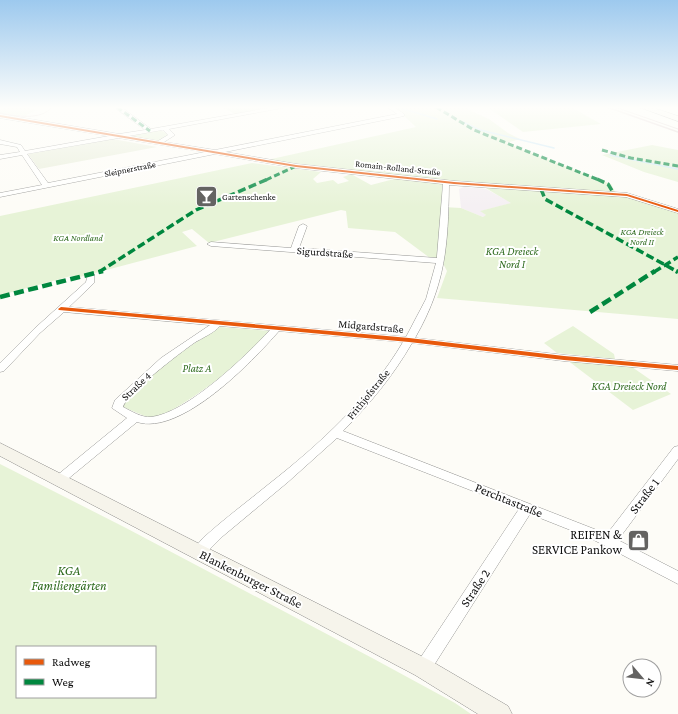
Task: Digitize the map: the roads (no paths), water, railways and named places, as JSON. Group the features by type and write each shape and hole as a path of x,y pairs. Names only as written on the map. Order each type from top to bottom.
{"main road":[{"name":"Blankenburger Straße","path":"0,449 422,668 500,714"}],"street":[{"path":"0,157 95,140"},
{"name":"Romain-Rolland-Straße","path":"143,140 296,166 446,182 627,195 678,211"},
{"path":"158,143 163,140"},
{"name":"Sleipnerstraße","path":"0,195 276,140"},
{"path":"0,142 19,146 46,186"},
{"name":"Frithjofstraße","path":"198,552 336,433 364,402 409,340 430,298 440,261 444,230 446,182"},
{"path":"294,250 303,226"},
{"name":"Sigurdstraße","path":"211,244 440,261"},
{"path":"0,370 61,309 86,287 92,276"},
{"name":"Midgardstraße","path":"61,309 409,340 564,358 678,368"},
{"name":"Straße 4","path":"59,480 136,417 117,408 117,405 132,389 167,358 215,326 217,323"},
{"path":"136,417 153,422 168,417 193,402 245,362 278,328"},
{"name":"Perchtastraße","path":"336,433 610,541 678,578"},
{"name":"Straße 1","path":"610,541 678,450"},
{"name":"Straße 2","path":"422,668 527,508"}],"waterway":[{"path":"522,140 554,148"},
{"path":"610,155 678,169"}],"place":[{"name":"Gartenschenke","path":"206,197"},
{"name":"REIFEN & SERVICE Pankow","path":"638,541"}],"park label":[{"name":"KGA Nordland","path":"78,238"},
{"name":"KGA Dreieck Nord II","path":"642,238"},
{"name":"KGA Dreieck Nord I","path":"512,257"},
{"name":"Platz A","path":"197,368"},
{"name":"KGA Dreieck Nord","path":"629,386"},
{"name":"KGA Familiengärten","path":"69,578"}]}
